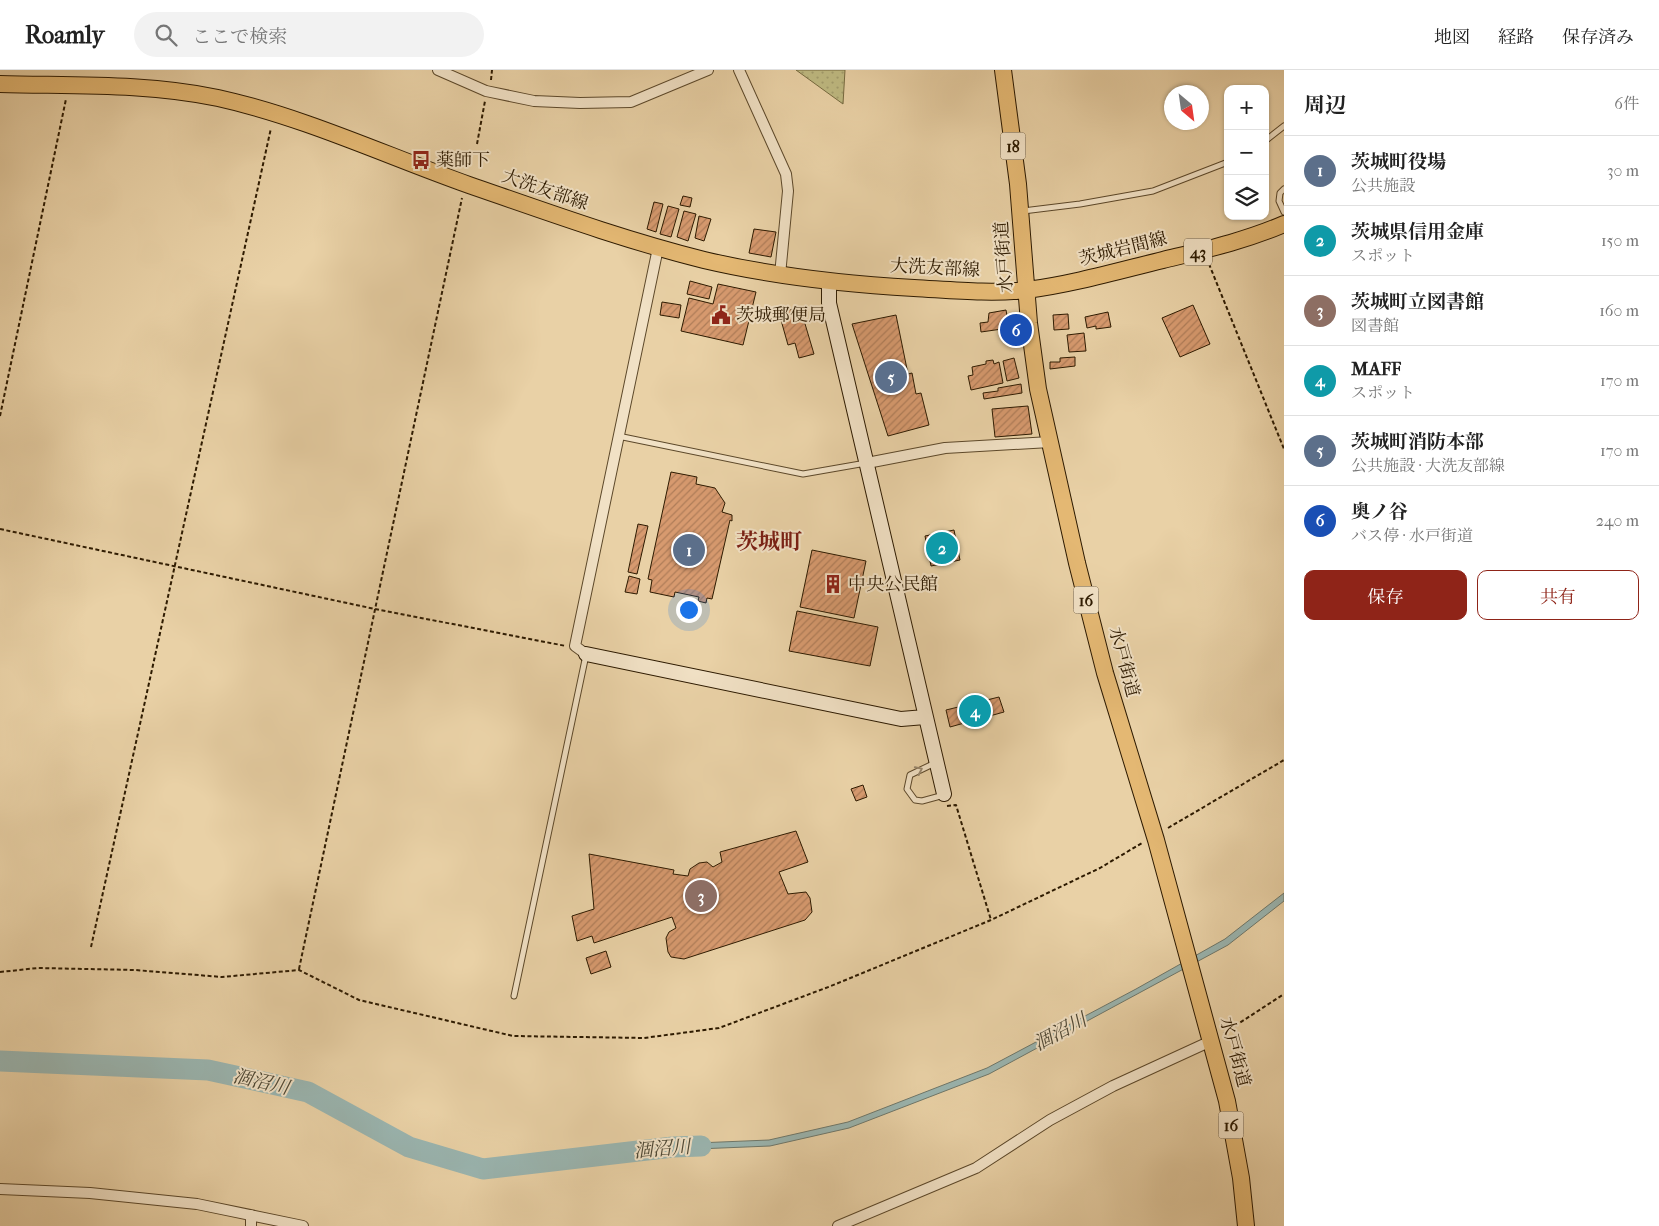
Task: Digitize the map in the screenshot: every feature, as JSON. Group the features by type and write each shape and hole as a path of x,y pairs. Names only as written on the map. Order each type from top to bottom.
{"main road":[{"name":"水戸街道","path":"1002,70 1021,212 1034,368 1104,673 1155,838 1227,1101 1238,1160 1246,1226"},
{"name":"大洗友部線","path":"0,84 69,84 176,91 222,99 275,114 465,184 603,232 707,261 780,275 829,281 970,291 1026,290"},
{"name":"茨城岩間線","path":"1026,290 1086,279 1204,250 1264,233 1284,224"}],"street":[{"path":"438,70 486,91 534,101 631,102 708,70"},
{"path":"739,70 786,174 788,191 780,275"},
{"path":"658,248 618,436 581,650 901,719 925,718"},
{"path":"829,281 829,303 944,794"},
{"path":"867,463 945,448 1050,442"},
{"path":"838,1226 862,1222 976,1168 1050,1120 1209,1033"},
{"path":"0,1189 90,1193 197,1204 251,1221 303,1226"}],"lane":[{"path":"1269,138 1284,126"},
{"path":"1021,212 1080,204 1153,190 1224,163"},
{"path":"1284,189 1280,193 1279,201 1284,212"},
{"path":"618,436 803,474 867,463"},
{"path":"514,996 581,650"},
{"path":"936,762 910,775 907,789 915,800 922,801 944,794"}],"path":[{"path":"0,416 69,84"},
{"path":"477,144 486,91"},
{"path":"91,947 275,114"},
{"path":"299,970 465,184"},
{"path":"1204,250 1284,449"},
{"path":"0,529 581,650"},
{"path":"0,972 38,968 135,970 222,977 299,970 359,1000 513,1036 644,1038 719,1028 830,986 991,920 1100,868 1155,838 1284,760"},
{"path":"944,794 948,808 956,805 991,920"},
{"path":"1209,1033 1284,994"}],"shaded area":[{"path":"796,70 845,70 843,104"}],"water":[{"path":"1284,893 1284,901 1228,945 989,1074 849,1128 770,1146 673,1150 673,1144 769,1140 848,1122 987,1068 1136,989 1225,939"}],"building":[{"path":"683,196 692,198 690,207 680,205"},
{"path":"654,202 663,204 656,232 647,229"},
{"path":"668,206 679,209 671,237 660,234"},
{"path":"684,211 696,214 688,241 677,237"},
{"path":"699,216 711,219 704,241 695,238"},
{"path":"754,229 776,232 771,257 749,253"},
{"path":"690,281 712,287 709,299 687,294"},
{"path":"718,284 756,292 743,345 681,331 689,298 713,304"},
{"path":"662,302 681,305 679,318 660,315"},
{"path":"1193,305 1210,344 1180,357 1162,318"},
{"path":"800,307 814,354 799,358 795,343 788,345 779,313"},
{"path":"1006,310 1009,328 981,332 980,323 988,322 989,313"},
{"path":"1108,312 1111,327 1096,329 1096,326 1087,328 1085,317"},
{"path":"1068,314 1069,329 1054,330 1053,315"},
{"path":"896,315 908,374 912,373 916,394 921,393 929,425 888,436 852,324"},
{"path":"1084,333 1086,351 1069,352 1067,335"},
{"path":"1075,357 1075,366 1050,369 1050,362 1060,362 1060,358"},
{"path":"1014,358 1019,378 1007,381 1003,361"},
{"path":"993,360 994,364 999,362 1003,383 971,390 968,376 973,375 972,367 986,364 986,361"},
{"path":"1021,384 1022,393 984,399 983,393 998,391 998,388"},
{"path":"1028,406 1032,434 995,437 992,409"},
{"path":"671,472 697,477 696,484 715,488 725,503 722,512 732,515 712,599 707,598 706,603 698,601 699,597 675,592 674,597 650,592 652,580 648,579"},
{"path":"638,524 648,526 637,574 628,572"},
{"path":"954,530 960,560 931,566 925,536"},
{"name":"中央公民館","path":"812,550 866,561 854,618 800,607"},
{"path":"629,576 640,579 637,594 625,592"},
{"path":"797,611 878,627 870,666 789,651"},
{"path":"999,697 1004,712 950,727 946,710"},
{"path":"863,785 867,797 856,801 851,789"},
{"path":"796,831 808,862 779,872 788,894 806,892 810,898 812,912 805,920 684,959 671,957 668,952 666,938 669,932 676,928 672,917 594,943 592,936 577,941 572,916 594,909 589,854 674,870 673,874 688,876 690,869 699,863 707,862 713,867 722,862 720,852"},
{"path":"606,951 611,967 591,974 586,958"}],"waterway":[{"name":"涸沼川","path":"0,1061 208,1070 308,1092 409,1147 483,1169 673,1147 701,1146"}],"place":[{"name":"薬師下","path":"421,160"},
{"name":"茨城郵便局","path":"721,315"},
{"name":"奥ノ谷","path":"1016,330"},
{"name":"茨城町消防本部","path":"891,377"},
{"name":"茨城県信用金庫","path":"942,548"},
{"name":"茨城町役場","path":"689,550"},
{"name":"中央公民館","path":"833,584"},
{"name":"MAFF","path":"975,711"},
{"name":"茨城町立図書館","path":"701,896"}],"district":[{"name":"茨城町","path":"769,542"}]}
